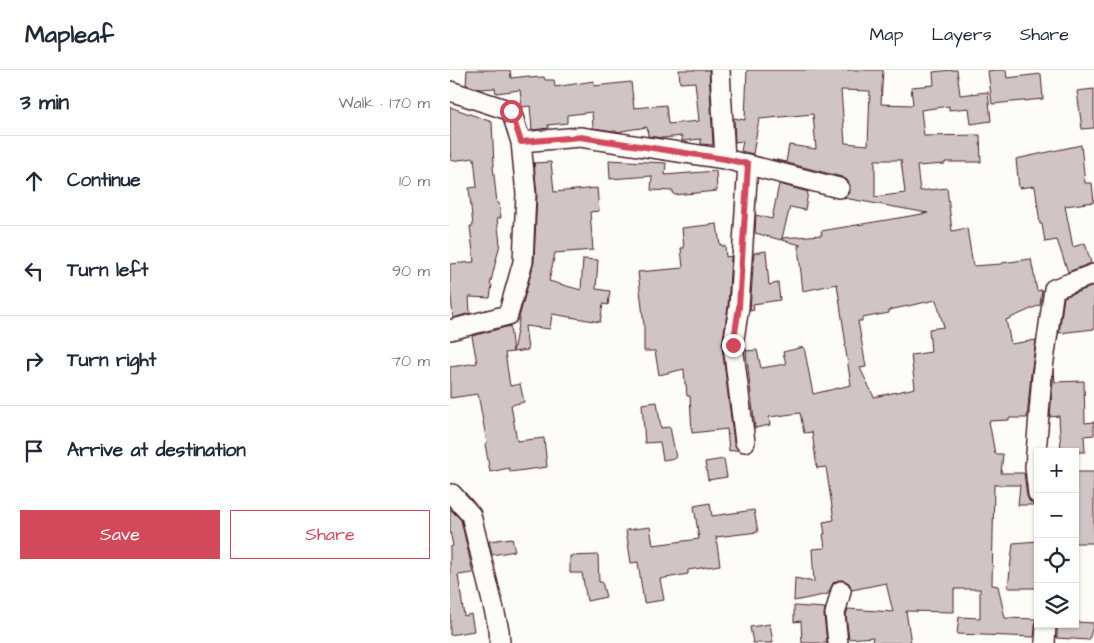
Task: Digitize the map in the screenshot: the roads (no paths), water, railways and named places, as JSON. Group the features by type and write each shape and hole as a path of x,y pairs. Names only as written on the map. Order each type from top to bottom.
{"street":[{"path":"720,70 725,159"},
{"path":"450,91 511,111 521,142 526,194 524,262 508,315 450,330"},
{"path":"521,142 580,137 725,159 839,188"},
{"path":"746,442 733,345 739,307 748,164"},
{"path":"1038,493 1035,468 1042,375 1054,289 1094,274"},
{"path":"450,494 471,515 499,630 500,643"},
{"path":"838,643 834,614 841,591"},
{"path":"1045,643 1046,628"}]}
